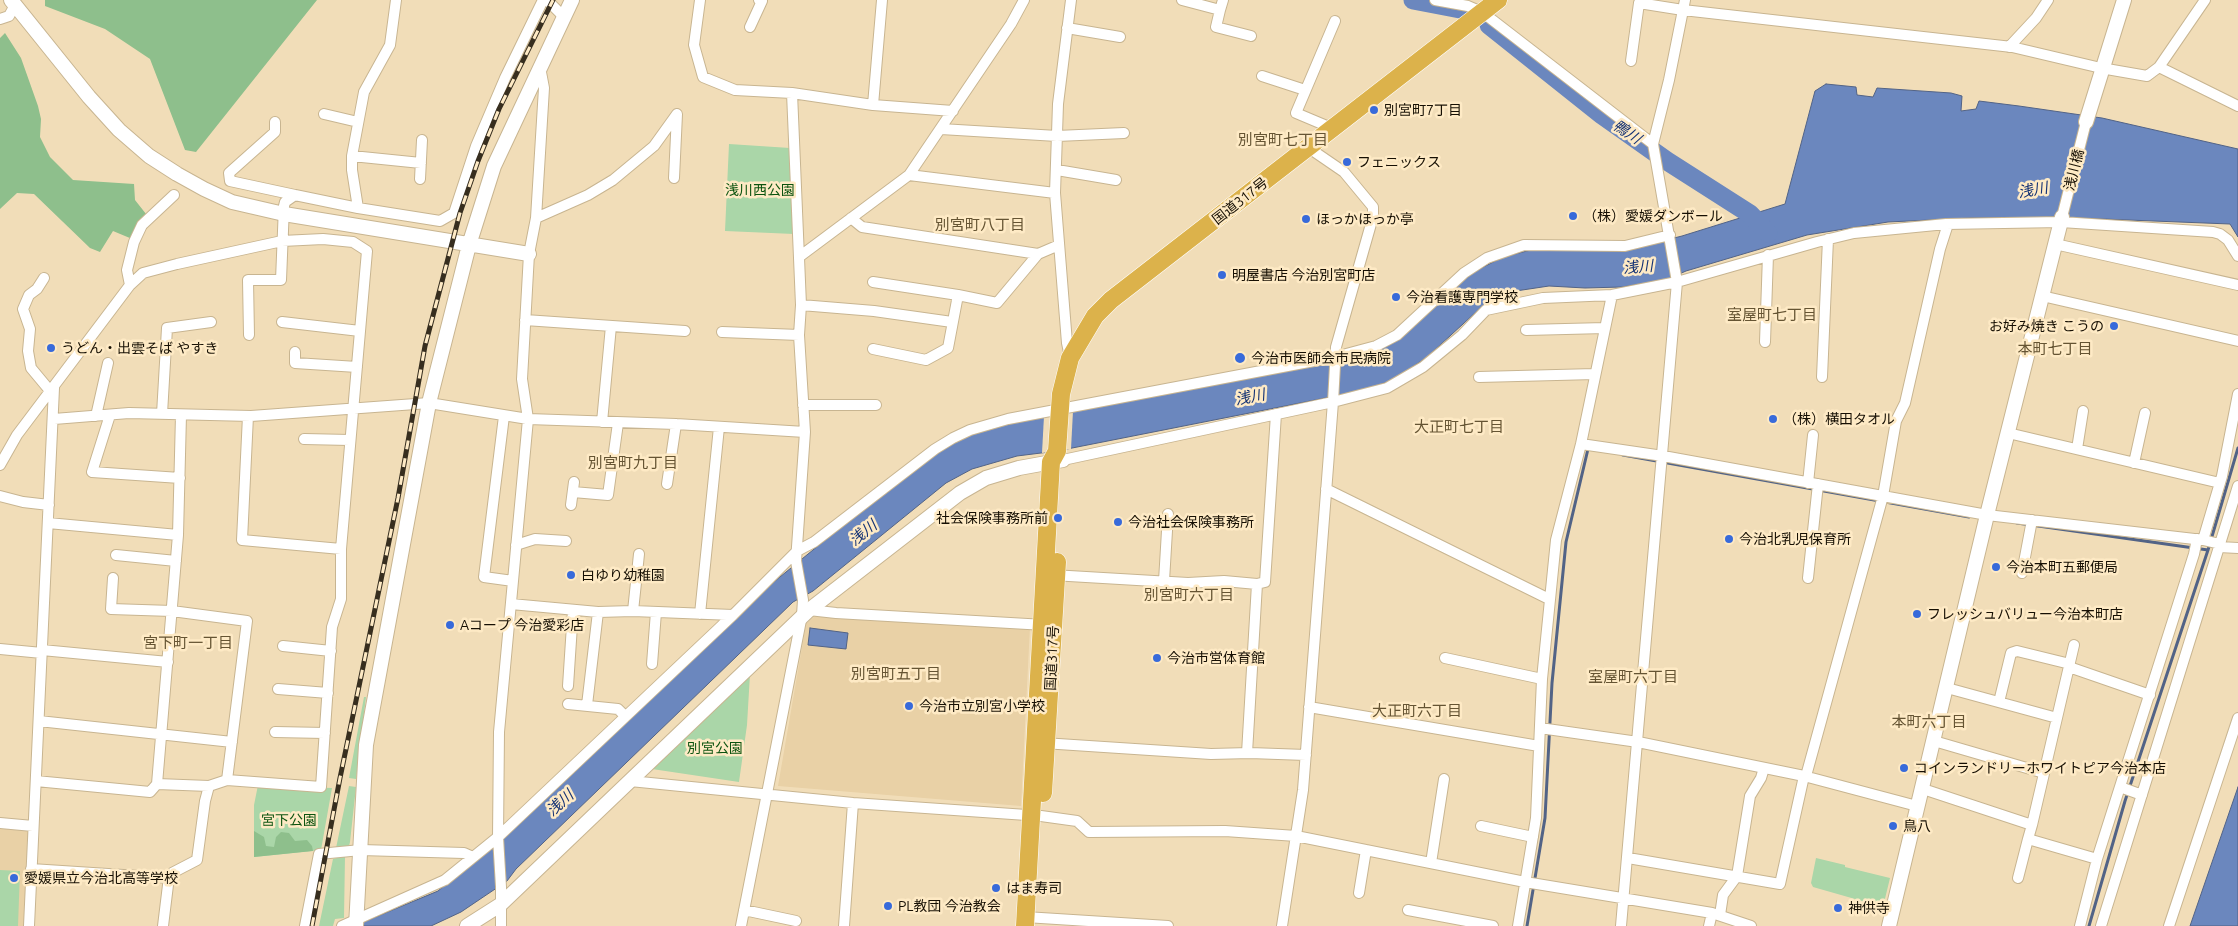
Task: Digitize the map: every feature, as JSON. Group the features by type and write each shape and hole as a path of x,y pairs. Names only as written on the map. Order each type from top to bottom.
{"highway":[{"name":"国道317号","path":"1031,922 1059,412 1070,358 1095,316 1111,300 1498,0"}],"street":[{"path":"358,208 352,170 352,156 358,122 364,92 390,45 396,0"},
{"path":"275,122 275,132 228,173 230,181 358,208 440,221 454,213 476,146 504,78 543,0"},
{"path":"547,0 563,16"},
{"path":"357,922 366,745 429,403 469,245 494,166 572,0"},
{"path":"700,0 694,44 703,77 735,90 792,94 874,105 953,110"},
{"path":"750,27 762,1 759,0"},
{"path":"874,105 882,0"},
{"path":"799,257 909,175 1011,24 1024,0"},
{"path":"1070,358 1067,343 1055,193 1058,104 1071,0"},
{"path":"1182,0 1222,5 1216,27 1251,36"},
{"path":"1435,0 1468,6 1482,12 1652,144"},
{"path":"2009,47 2036,18 2048,0"},
{"path":"2086,122 2124,0"},
{"path":"1631,61 1639,2 1684,5 2009,47 2147,76 2159,67 2205,0"},
{"path":"0,19 9,16 13,2"},
{"path":"13,2 89,97 119,130 149,156 176,174 232,202 284,214 528,254"},
{"path":"1621,926 1677,278 1652,144 1669,80 1684,5"},
{"path":"1334,129 1296,113 1335,21"},
{"path":"1067,28 1120,37"},
{"path":"501,926 500,905 502,886 498,840 499,732 528,419 522,379 528,254 536,218 544,88 540,67"},
{"path":"2159,67 2238,106"},
{"path":"1262,76 1305,90"},
{"path":"741,926 766,794 805,608 797,556 805,432 799,335 801,305 792,94"},
{"path":"324,114 358,122"},
{"path":"536,218 588,195 613,180 654,146 677,114 674,178"},
{"name":"浅川橋","path":"2062,220 2086,122"},
{"path":"941,129 1057,136 1124,133"},
{"path":"420,179 422,140"},
{"path":"1282,926 1306,755 1335,359 1373,217 1373,207 1344,172 1309,148"},
{"path":"352,156 421,163"},
{"path":"1057,170 1116,180"},
{"path":"909,175 1055,193"},
{"path":"130,285 127,270 134,242 142,226 174,195"},
{"path":"249,335 248,280 281,280 285,202 295,195"},
{"path":"851,218 862,227 1038,254"},
{"path":"1889,926 1916,806 1923,789 1987,515 2062,220"},
{"path":"467,926 500,905 630,781 805,608 960,493 986,478 1057,458 1276,414 1333,399 1387,388 1423,367 1462,335 1486,310 1544,298 1612,295 1854,233 1948,224 2062,220 2212,232 2220,234 2228,240 2238,256"},
{"path":"1628,858 1780,884 1805,776 1883,496 1896,421 1905,403 1940,249 1948,224"},
{"path":"342,926 357,922 445,880 498,840 625,716 797,556 935,449 953,438 970,430 1008,419 1059,412 1335,359 1376,346 1397,335 1464,273 1487,258 1507,250 1524,246 1625,246 1670,238"},
{"path":"0,465 17,435 130,285 143,273 282,241 323,239 352,242 367,251 341,549 341,599 332,627 321,786 227,780 209,786 157,784"},
{"path":"1822,377 1828,239"},
{"path":"2055,244 2238,285"},
{"path":"873,282 996,303 1038,254 1059,245"},
{"path":"1765,342 1768,256"},
{"path":"29,926 54,419 52,390 30,368 28,351 30,329 23,309 29,296 37,289 44,278"},
{"path":"873,348 926,360 948,348 958,295"},
{"path":"1518,926 1536,818 1542,679 1556,540 1581,444 1612,295"},
{"path":"2042,296 2238,341"},
{"path":"801,305 874,311 952,322"},
{"path":"525,320 685,331"},
{"path":"162,414 167,328 211,322"},
{"path":"282,322 360,331"},
{"path":"602,422 611,326"},
{"path":"1526,330 1605,328"},
{"path":"722,332 799,335"},
{"path":"294,352 294,363 357,366"},
{"path":"96,416 108,363"},
{"path":"1479,377 1596,374"},
{"path":"2080,926 2097,859 2194,554 2201,540 2220,483 2238,394"},
{"path":"54,419 162,414 248,416 429,403 528,419 676,424 805,432"},
{"path":"803,405 876,405"},
{"path":"2077,449 2083,411"},
{"path":"2134,463 2145,413"},
{"path":"1050,575 1188,584 1224,581 1257,584 1265,582 1276,414"},
{"path":"110,415 92,472 180,478"},
{"path":"36,781 150,792 157,784 178,535 181,415"},
{"path":"248,416 242,540 341,549"},
{"path":"504,416 484,578 513,581"},
{"path":"572,504 573,487 608,495 618,423"},
{"path":"667,484 676,424"},
{"path":"700,614 719,427"},
{"path":"2008,434 2220,483"},
{"path":"1808,578 1813,483 1812,435"},
{"path":"304,439 350,440"},
{"path":"1581,444 1663,456 1987,515 2201,540 2238,548"},
{"path":"2101,926 2138,794 2238,486"},
{"path":"1326,489 1549,598"},
{"path":"0,496 22,502 49,505"},
{"path":"1164,581 1168,514"},
{"path":"2022,573 2032,520"},
{"path":"48,523 178,535"},
{"path":"516,545 535,539 566,542"},
{"path":"634,610 639,554"},
{"path":"116,555 176,560"},
{"path":"113,578 111,609 172,611 247,621 227,780"},
{"path":"1246,753 1257,584"},
{"path":"511,604 598,612 634,610 733,615"},
{"path":"805,608 836,613 1048,625"},
{"path":"568,686 574,610"},
{"path":"588,705 598,612"},
{"path":"652,664 656,612"},
{"path":"2018,878 2074,645"},
{"path":"283,646 331,651"},
{"path":"0,649 168,662"},
{"path":"1999,702 2011,653 2017,651 2069,666 2150,695"},
{"path":"1445,658 1542,679"},
{"path":"278,688 328,693"},
{"path":"1947,688 2057,718"},
{"path":"568,704 618,708 625,716"},
{"path":"1309,707 1539,746"},
{"path":"2169,926 2238,718"},
{"path":"39,721 232,742"},
{"path":"1540,728 1638,742 1805,776 1916,806"},
{"path":"275,732 325,733"},
{"path":"1934,741 2044,773"},
{"path":"1041,743 1211,754 1306,755"},
{"path":"1709,926 1723,895 1737,876 1750,796 1762,778 1764,768"},
{"path":"1431,863 1444,779"},
{"path":"630,781 853,803 1036,816 1077,821 1089,832 1225,831 1296,836 1525,882 1624,897 1716,914 1751,926"},
{"path":"162,926 172,873 198,860 205,801 209,786"},
{"path":"2121,788 2138,794"},
{"path":"1923,789 2032,825"},
{"path":"844,926 853,803"},
{"path":"0,822 34,826"},
{"path":"1481,826 1533,837"},
{"path":"2028,839 2097,859"},
{"path":"305,926 319,854 361,850 464,853 473,857"},
{"path":"1359,893 1366,850"},
{"path":"31,869 170,878"},
{"path":"744,910 796,921"},
{"path":"1408,910 1493,926"},
{"path":"1031,922 1168,926"}],"shaded area":[{"name":"今治市立別宮小学校","path":"816,615 1030,627 1021,806 778,786 806,624"},
{"name":"愛媛県立今治北高等学校","path":"0,827 29,830 25,926 0,926"}],"green space":[{"path":"45,0 317,0 196,152 185,150 150,59 105,29 45,6"},
{"path":"5,33 21,58 38,106 41,119 40,137 50,157 73,180 134,184 135,200 150,219 137,241 113,231 100,252 90,248 34,194 17,193 0,209 0,38"},
{"name":"浅川西公園","path":"729,144 790,148 794,234 725,231"},
{"name":"別宮公園","path":"750,674 747,725 739,782 652,769"},
{"path":"364,697 366,697 356,779 349,778"},
{"name":"宮下公園","path":"258,785 332,788 321,850 254,857 254,805"},
{"path":"349,786 356,787 350,842 349,846 336,848"},
{"path":"254,831 264,837 266,846 274,847 276,837 281,832 289,833 295,841 307,840 312,846 313,851 254,857"},
{"path":"345,856 344,918 335,919 333,926 319,926 333,859"},
{"path":"1816,858 1890,878 1883,907 1813,887 1811,883"},
{"path":"0,870 20,871 18,926 0,926"}],"water":[{"name":"浅川","path":"1826,84 1856,87 1857,95 1873,97 1877,88 1951,93 1962,96 1961,111 1976,109 1979,101 2019,106 2102,118 2238,149 2238,237 2230,224 2077,218 1972,218 1888,222 1807,235 1686,271 1666,280 1622,287 1585,288 1549,286 1509,292 1487,302 1427,357 1395,379 1366,390 1057,451 1017,456 972,469 946,483 813,591 793,602 516,869 507,881 461,912 431,926 354,926 438,891 490,847 753,599 857,514 941,450 966,436 1005,424 1383,347 1464,277 1503,257 1535,249 1622,251 1682,236 1785,204 1815,91"},
{"path":"810,628 848,633 846,649 808,645"},
{"path":"2238,787 2238,926 2190,926"}],"pier":[{"path":"1073,411 1071,449 1042,453 1044,416"}],"waterway":[{"name":"鴨川","path":"1413,0 1460,9"},
{"name":"鴨川","path":"1489,25 1602,115 1667,161 1750,214 1768,233"},
{"path":"2089,926 2125,801 2208,550 2238,448"},
{"path":"1527,926 1545,818 1552,683 1566,542 1588,449 1590,449"},
{"path":"1623,455 1969,517"},
{"path":"2017,523 2208,550"}],"railway":[{"path":"312,926 340,778 398,498 425,346 460,213 478,161 499,109 553,0"}],"place":[{"name":"別宮町7丁目","path":"1374,110"},
{"name":"フェニックス","path":"1347,162"},
{"name":"（株）愛媛ダンボール","path":"1573,216"},
{"name":"ほっかほっか亭","path":"1306,219"},
{"name":"明屋書店 今治別宮町店","path":"1222,275"},
{"name":"今治看護専門学校","path":"1396,297"},
{"name":"お好み焼き こうの","path":"2114,326"},
{"name":"うどん・出雲そば やすき","path":"51,348"},
{"name":"今治市医師会市民病院","path":"1240,358"},
{"name":"（株）横田タオル","path":"1773,419"},
{"name":"社会保険事務所前","path":"1058,518"},
{"name":"今治社会保険事務所","path":"1118,522"},
{"name":"今治北乳児保育所","path":"1729,539"},
{"name":"今治本町五郵便局","path":"1996,567"},
{"name":"白ゆり幼稚園","path":"571,575"},
{"name":"フレッシュバリュー今治本町店","path":"1917,614"},
{"name":"Aコープ 今治愛彩店","path":"450,625"},
{"name":"今治市営体育館","path":"1157,658"},
{"name":"今治市立別宮小学校","path":"909,706"},
{"name":"コインランドリーホワイトピア今治本店","path":"1904,768"},
{"name":"鳥八","path":"1893,826"},
{"name":"愛媛県立今治北高等学校","path":"14,878"},
{"name":"はま寿司","path":"996,888"},
{"name":"PL教団 今治教会","path":"888,906"},
{"name":"神供寺","path":"1838,908"}],"district":[{"name":"別宮町七丁目","path":"1283,140"},
{"name":"別宮町八丁目","path":"980,225"},
{"name":"室屋町七丁目","path":"1772,315"},
{"name":"本町七丁目","path":"2055,349"},
{"name":"大正町七丁目","path":"1459,427"},
{"name":"別宮町九丁目","path":"633,463"},
{"name":"別宮町六丁目","path":"1189,595"},
{"name":"宮下町一丁目","path":"188,643"},
{"name":"別宮町五丁目","path":"896,674"},
{"name":"室屋町六丁目","path":"1633,677"},
{"name":"大正町六丁目","path":"1417,711"},
{"name":"本町六丁目","path":"1929,722"}]}
